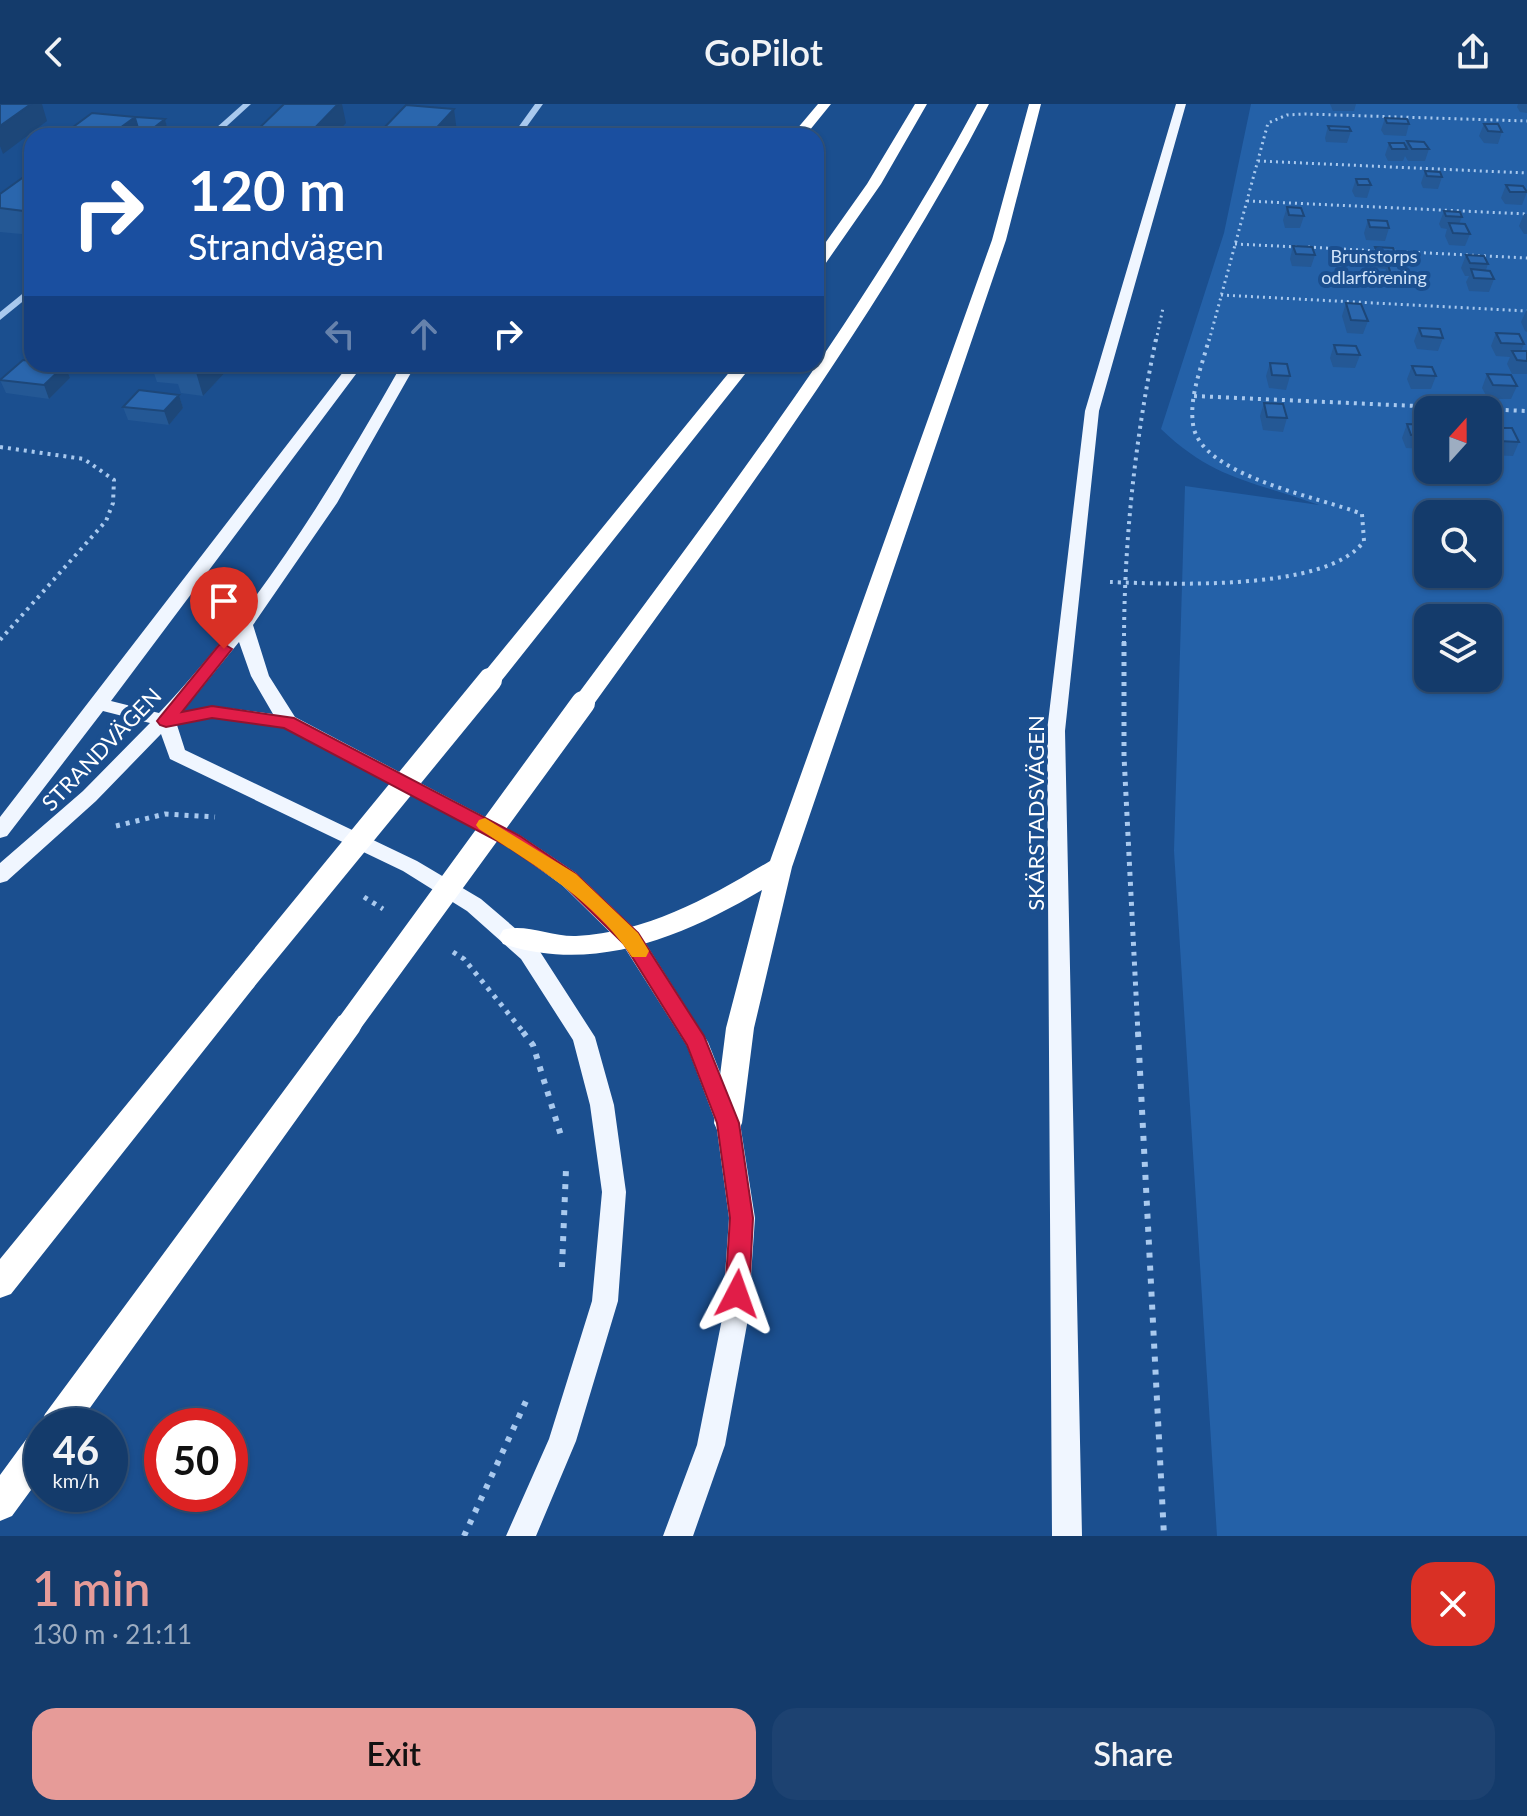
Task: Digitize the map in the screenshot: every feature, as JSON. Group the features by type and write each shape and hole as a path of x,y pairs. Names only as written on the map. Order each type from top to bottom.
{"highway":[{"path":"805,128 825,104"},
{"path":"824,256 874,184 921,104"},
{"path":"824,367 936,193 983,104"},
{"path":"728,1123 740,1028 780,867 999,240 1035,104"},
{"path":"0,1283 739,372"},
{"path":"70,1408 821,372"},
{"path":"512,937 573,946 631,939 674,927 780,867"},
{"path":"0,1504 24,1471"}],"main road":[{"name":"SKÄRSTADSVÄGEN","path":"1067,1536 1056,731 1092,411 1181,104"},
{"name":"STRANDVÄGEN","path":"0,831 350,372"},
{"name":"STRANDVÄGEN","path":"0,875 52,833 166,721 244,625 318,521 404,372"},
{"path":"244,625 257,675 288,722"},
{"path":"99,704 166,721 212,712 288,722 514,841 569,879 631,939 697,1042 728,1123 742,1218 735,1319 711,1445 678,1536"},
{"path":"166,721 177,754 410,866 474,905 529,953 584,1037 602,1105 614,1192 605,1301 562,1441 521,1536"}],"street":[{"path":"220,128 247,104"},
{"path":"522,128 539,104"},
{"path":"0,317 24,296"}],"path":[{"path":"1073,581 1247,581 1311,573 1344,561 1363,544 1366,529 1362,514 1334,501 1222,464 1202,449 1193,431 1191,412 1194,396 1268,123 1287,115 1527,121"},
{"path":"1258,161 1527,173"},
{"path":"1247,201 1527,214"},
{"path":"1235,244 1527,258"},
{"path":"1221,295 1527,311"},
{"path":"1164,304 1141,410 1124,583 1124,756 1164,1536"},
{"path":"1194,396 1527,411"},
{"path":"0,447 84,459 114,480 113,503 106,521 0,640"},
{"path":"52,833 79,843 128,820 156,814 187,813 225,818"},
{"path":"359,894 385,910"},
{"path":"451,951 464,959 533,1045 566,1154 561,1276"},
{"path":"464,1536 515,1430 530,1388"}],"green space":[{"name":"Brunstorps odlarförening","path":"1251,104 1527,104 1527,1536 1217,1536 1174,851 1185,486 1319,505 1217,469 1180,446 1161,429 1224,233"}],"building":[{"path":"0,104 31,104 0,126"},
{"path":"284,104 338,104 315,128 259,128"},
{"path":"406,105 454,109 436,128 384,128"},
{"path":"92,113 135,117 120,128 72,128"},
{"path":"135,118 165,119 154,128 138,128"},
{"path":"1385,118 1407,119 1409,124 1387,123"},
{"path":"1484,124 1498,124 1502,132 1488,131"},
{"path":"1328,126 1349,127 1351,131 1330,130"},
{"path":"1407,141 1424,142 1429,149 1412,149"},
{"path":"1389,143 1404,143 1407,149 1392,149"},
{"path":"1425,171 1440,172 1442,177 1427,176"},
{"path":"24,177 24,211 0,208 0,194"},
{"path":"1356,179 1368,179 1371,185 1358,185"},
{"path":"1506,185 1523,186 1527,192 1510,192"},
{"path":"1287,207 1301,208 1304,216 1289,215"},
{"path":"1444,211 1460,212 1462,217 1446,216"},
{"path":"1368,220 1387,221 1389,228 1370,227"},
{"path":"1449,223 1465,224 1470,234 1453,233"},
{"path":"1293,246 1312,247 1315,255 1296,254"},
{"path":"1375,247 1393,248 1396,256 1379,256"},
{"path":"1466,255 1484,256 1488,264 1470,263"},
{"path":"1388,265 1404,266 1408,274 1391,274"},
{"path":"1471,269 1490,271 1494,279 1474,278"},
{"path":"1346,303 1361,304 1368,321 1351,320"},
{"path":"1419,328 1440,329 1443,338 1422,336"},
{"path":"1496,333 1519,334 1524,344 1501,343"},
{"path":"1334,345 1356,346 1360,355 1337,354"},
{"path":"1512,351 1527,351 1527,361 1517,360"},
{"path":"23,360 24,372 58,372 44,385 0,380"},
{"path":"1270,363 1287,364 1290,376 1272,375"},
{"path":"1412,366 1432,367 1436,376 1416,375"},
{"path":"1487,374 1511,375 1517,386 1493,385"},
{"path":"139,390 179,395 164,411 123,407"},
{"path":"1264,403 1283,404 1287,418 1267,417"},
{"path":"1407,424 1414,424 1414,435 1411,435"},
{"path":"1502,428 1512,428 1519,442 1502,441"}],"slow traffic":[{"path":"485,825 569,879 631,939 639,951"}],"route":[{"path":"224,649 166,721 212,712 288,722 514,841 569,879 631,939 697,1042 728,1123 742,1218 737,1294"}]}
